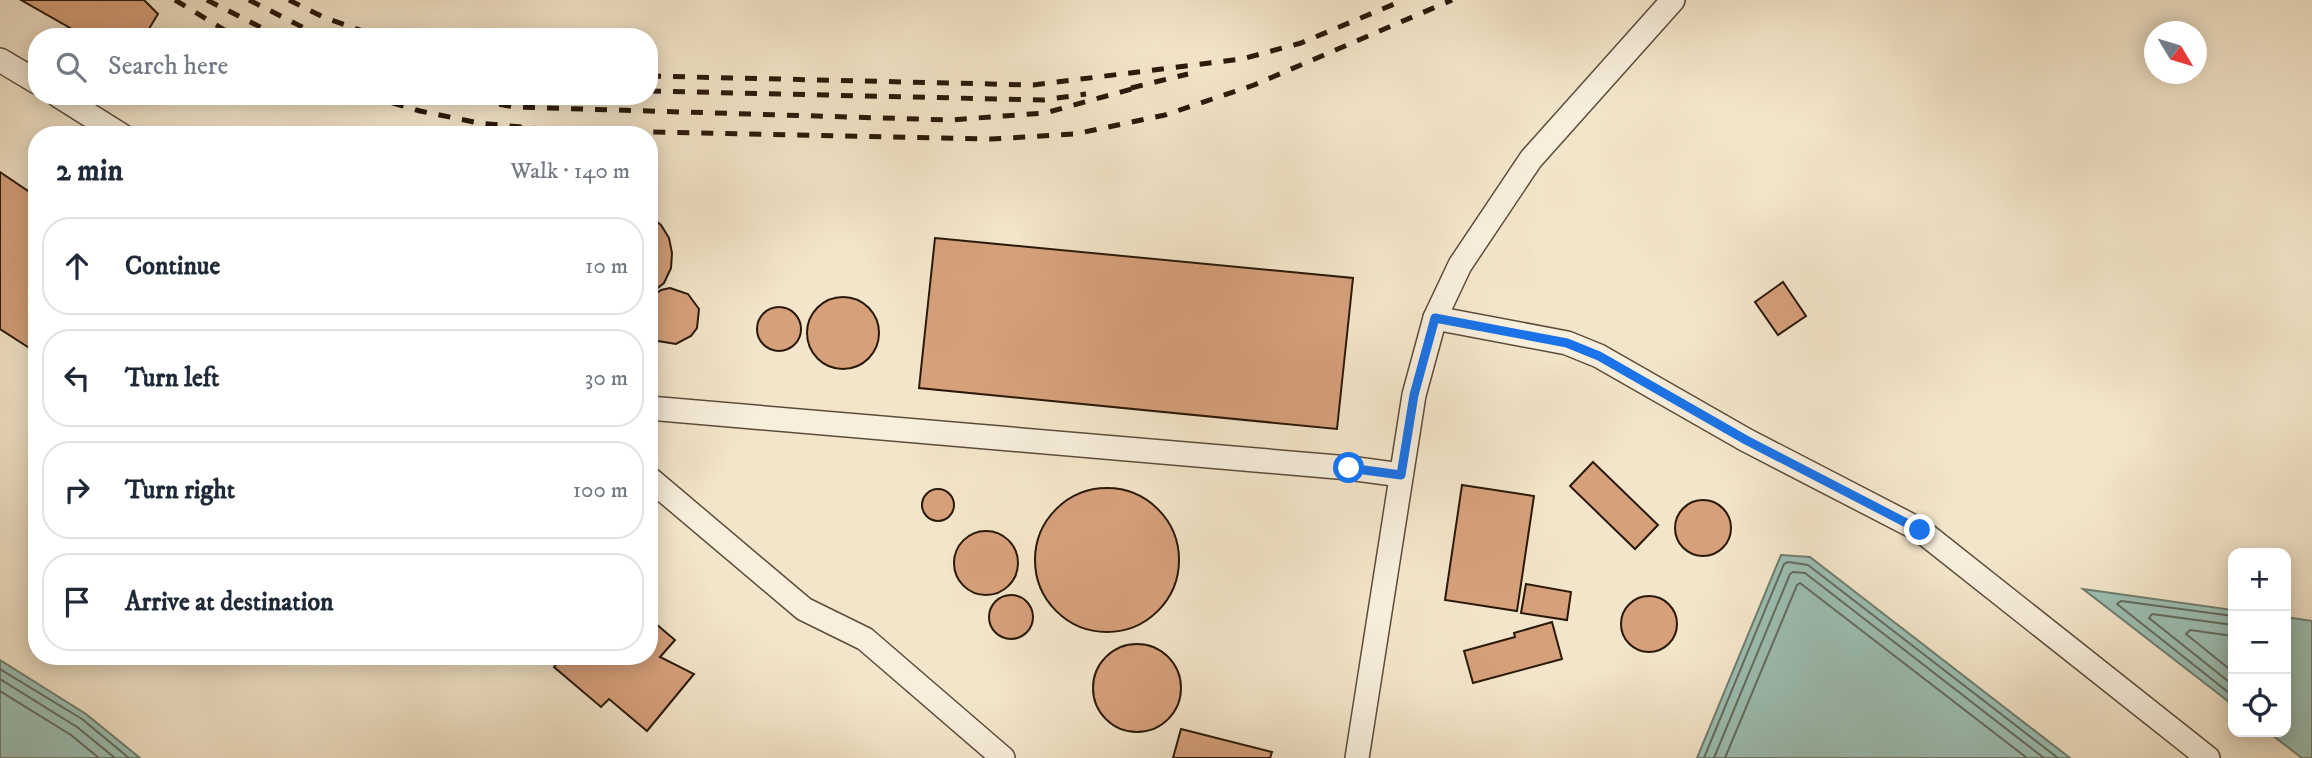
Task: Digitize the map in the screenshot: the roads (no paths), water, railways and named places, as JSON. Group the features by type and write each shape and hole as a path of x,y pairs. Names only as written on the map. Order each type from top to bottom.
{"lane":[{"path":"1357,758 1414,395 1435,318 1460,265 1531,159 1673,0"},
{"path":"0,60 28,77"},
{"path":"73,105 107,126"},
{"path":"1435,318 1567,343 1599,356 1746,440 1920,530 2208,758"},
{"path":"658,409 1335,466 1401,475"},
{"path":"658,486 804,609 865,639 1003,758"}],"water":[{"path":"1781,555 1810,557 2070,758 1697,758"},
{"path":"2083,589 2228,609 2228,701"},
{"path":"2291,618 2312,621 2312,758 2302,758 2275,737 2291,737"},
{"path":"0,660 86,714 140,758 0,758"}],"railway":[{"path":"175,0 221,28"},
{"path":"207,0 262,28"},
{"path":"249,0 304,28"},
{"path":"289,0 323,17 354,28"},
{"path":"658,76 1033,85 1242,59 1301,43 1404,0"},
{"path":"658,132 991,139 1075,134 1165,115 1254,85 1452,0"},
{"path":"1131,88 1188,74"},
{"path":"504,105 950,120 1045,113 1139,87"},
{"path":"658,91 1043,100 1086,94"},
{"path":"400,105 479,123 510,126"}]}
